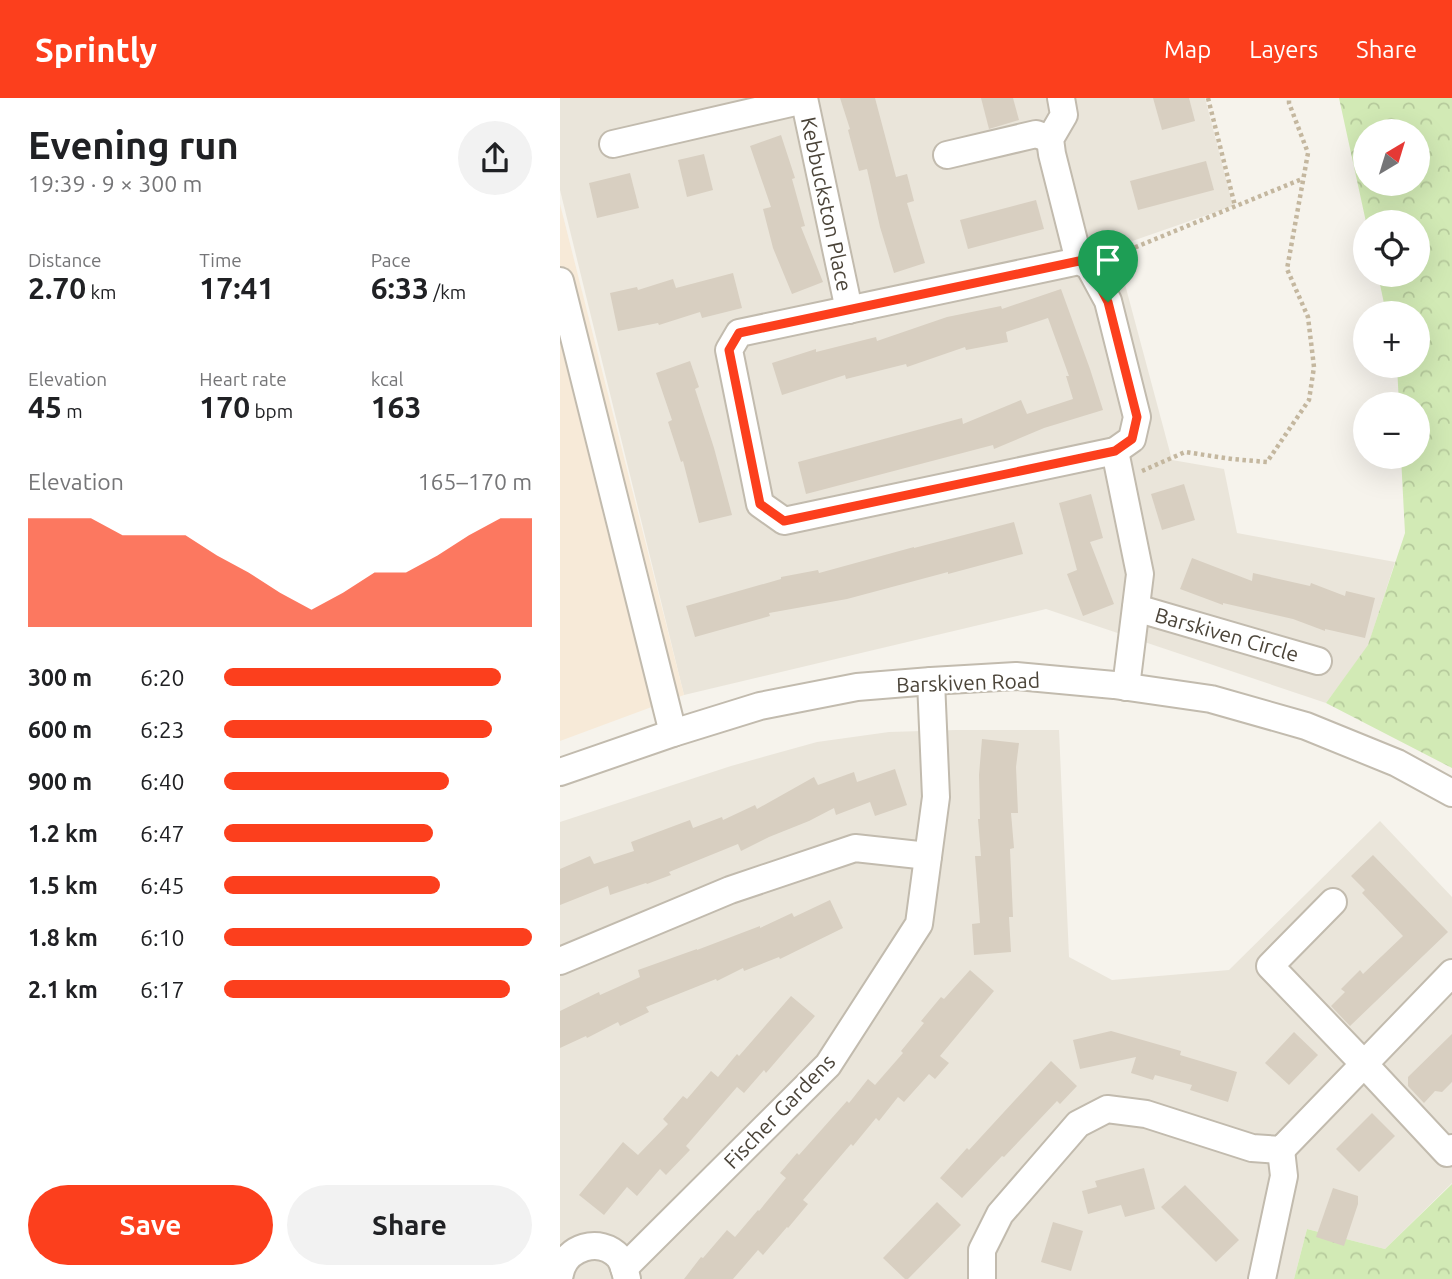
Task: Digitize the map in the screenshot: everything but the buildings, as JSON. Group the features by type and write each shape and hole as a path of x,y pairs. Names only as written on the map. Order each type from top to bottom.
{"street":[{"path":"1061,98 1064,115 1050,139 1052,153 1084,264 1108,302 1137,417 1132,439 1115,451 784,521 760,504 729,350 739,333 1084,264"},
{"path":"612,144 804,99"},
{"name":"Kebbuckston Place","path":"804,99 849,310"},
{"path":"947,155 1036,134 1050,139"},
{"path":"560,281 674,733"},
{"name":"Barskiven Circle","path":"1115,451 1140,574 1126,687"},
{"name":"Barskiven Circle","path":"1136,608 1318,661"},
{"name":"Barskiven Road","path":"560,772 674,733 772,704 857,687 1016,676 1211,699 1306,726 1397,764 1452,793"},
{"name":"Fischer Gardens","path":"626,1273 828,1065 919,924 936,797 931,681"},
{"path":"560,961 730,890 855,848 928,856"},
{"path":"1333,902 1270,967 1447,1153 1452,1148"},
{"path":"982,1279 982,1250 1000,1214 1077,1124 1107,1109 1146,1114 1252,1148 1280,1150 1452,973"},
{"path":"1262,1279 1284,1176 1280,1150"},
{"path":"560,1274 567,1258 586,1246 610,1250 619,1258 626,1273"}],"path":[{"path":"1208,98 1236,206"},
{"path":"1121,480 1185,452 1267,462 1309,400 1314,367 1308,317 1287,269 1308,153 1289,98"},
{"path":"1084,264 1303,179"}],"shaded area":[{"path":"560,98 1205,98 1233,206 1115,247 1172,460 1224,469 1237,533 1395,562 1368,646 1326,703 1046,609 684,695 560,190"},
{"path":"560,204 684,695 560,741"},
{"path":"1059,730 1069,957 1112,980 1229,970 1380,821 1452,897 1452,1183 1385,1249 1307,1229 1294,1279 560,1279 560,822 731,766 817,742 889,732"}],"green space":[{"path":"1339,98 1452,98 1452,768 1326,703 1368,645 1405,533 1402,469 1430,469 1430,392 1398,392 1398,378 1430,378 1430,301 1383,301 1381,287 1430,287 1430,210 1363,210 1360,196 1430,196 1430,119 1353,119 1353,162"},
{"path":"1452,1184 1452,1279 1294,1279 1307,1229 1385,1249"}],"route":[{"path":"1079,261 1089,266 1108,302 1137,417 1132,439 1115,451 784,521 760,504 729,350 739,333 1079,261"}]}
